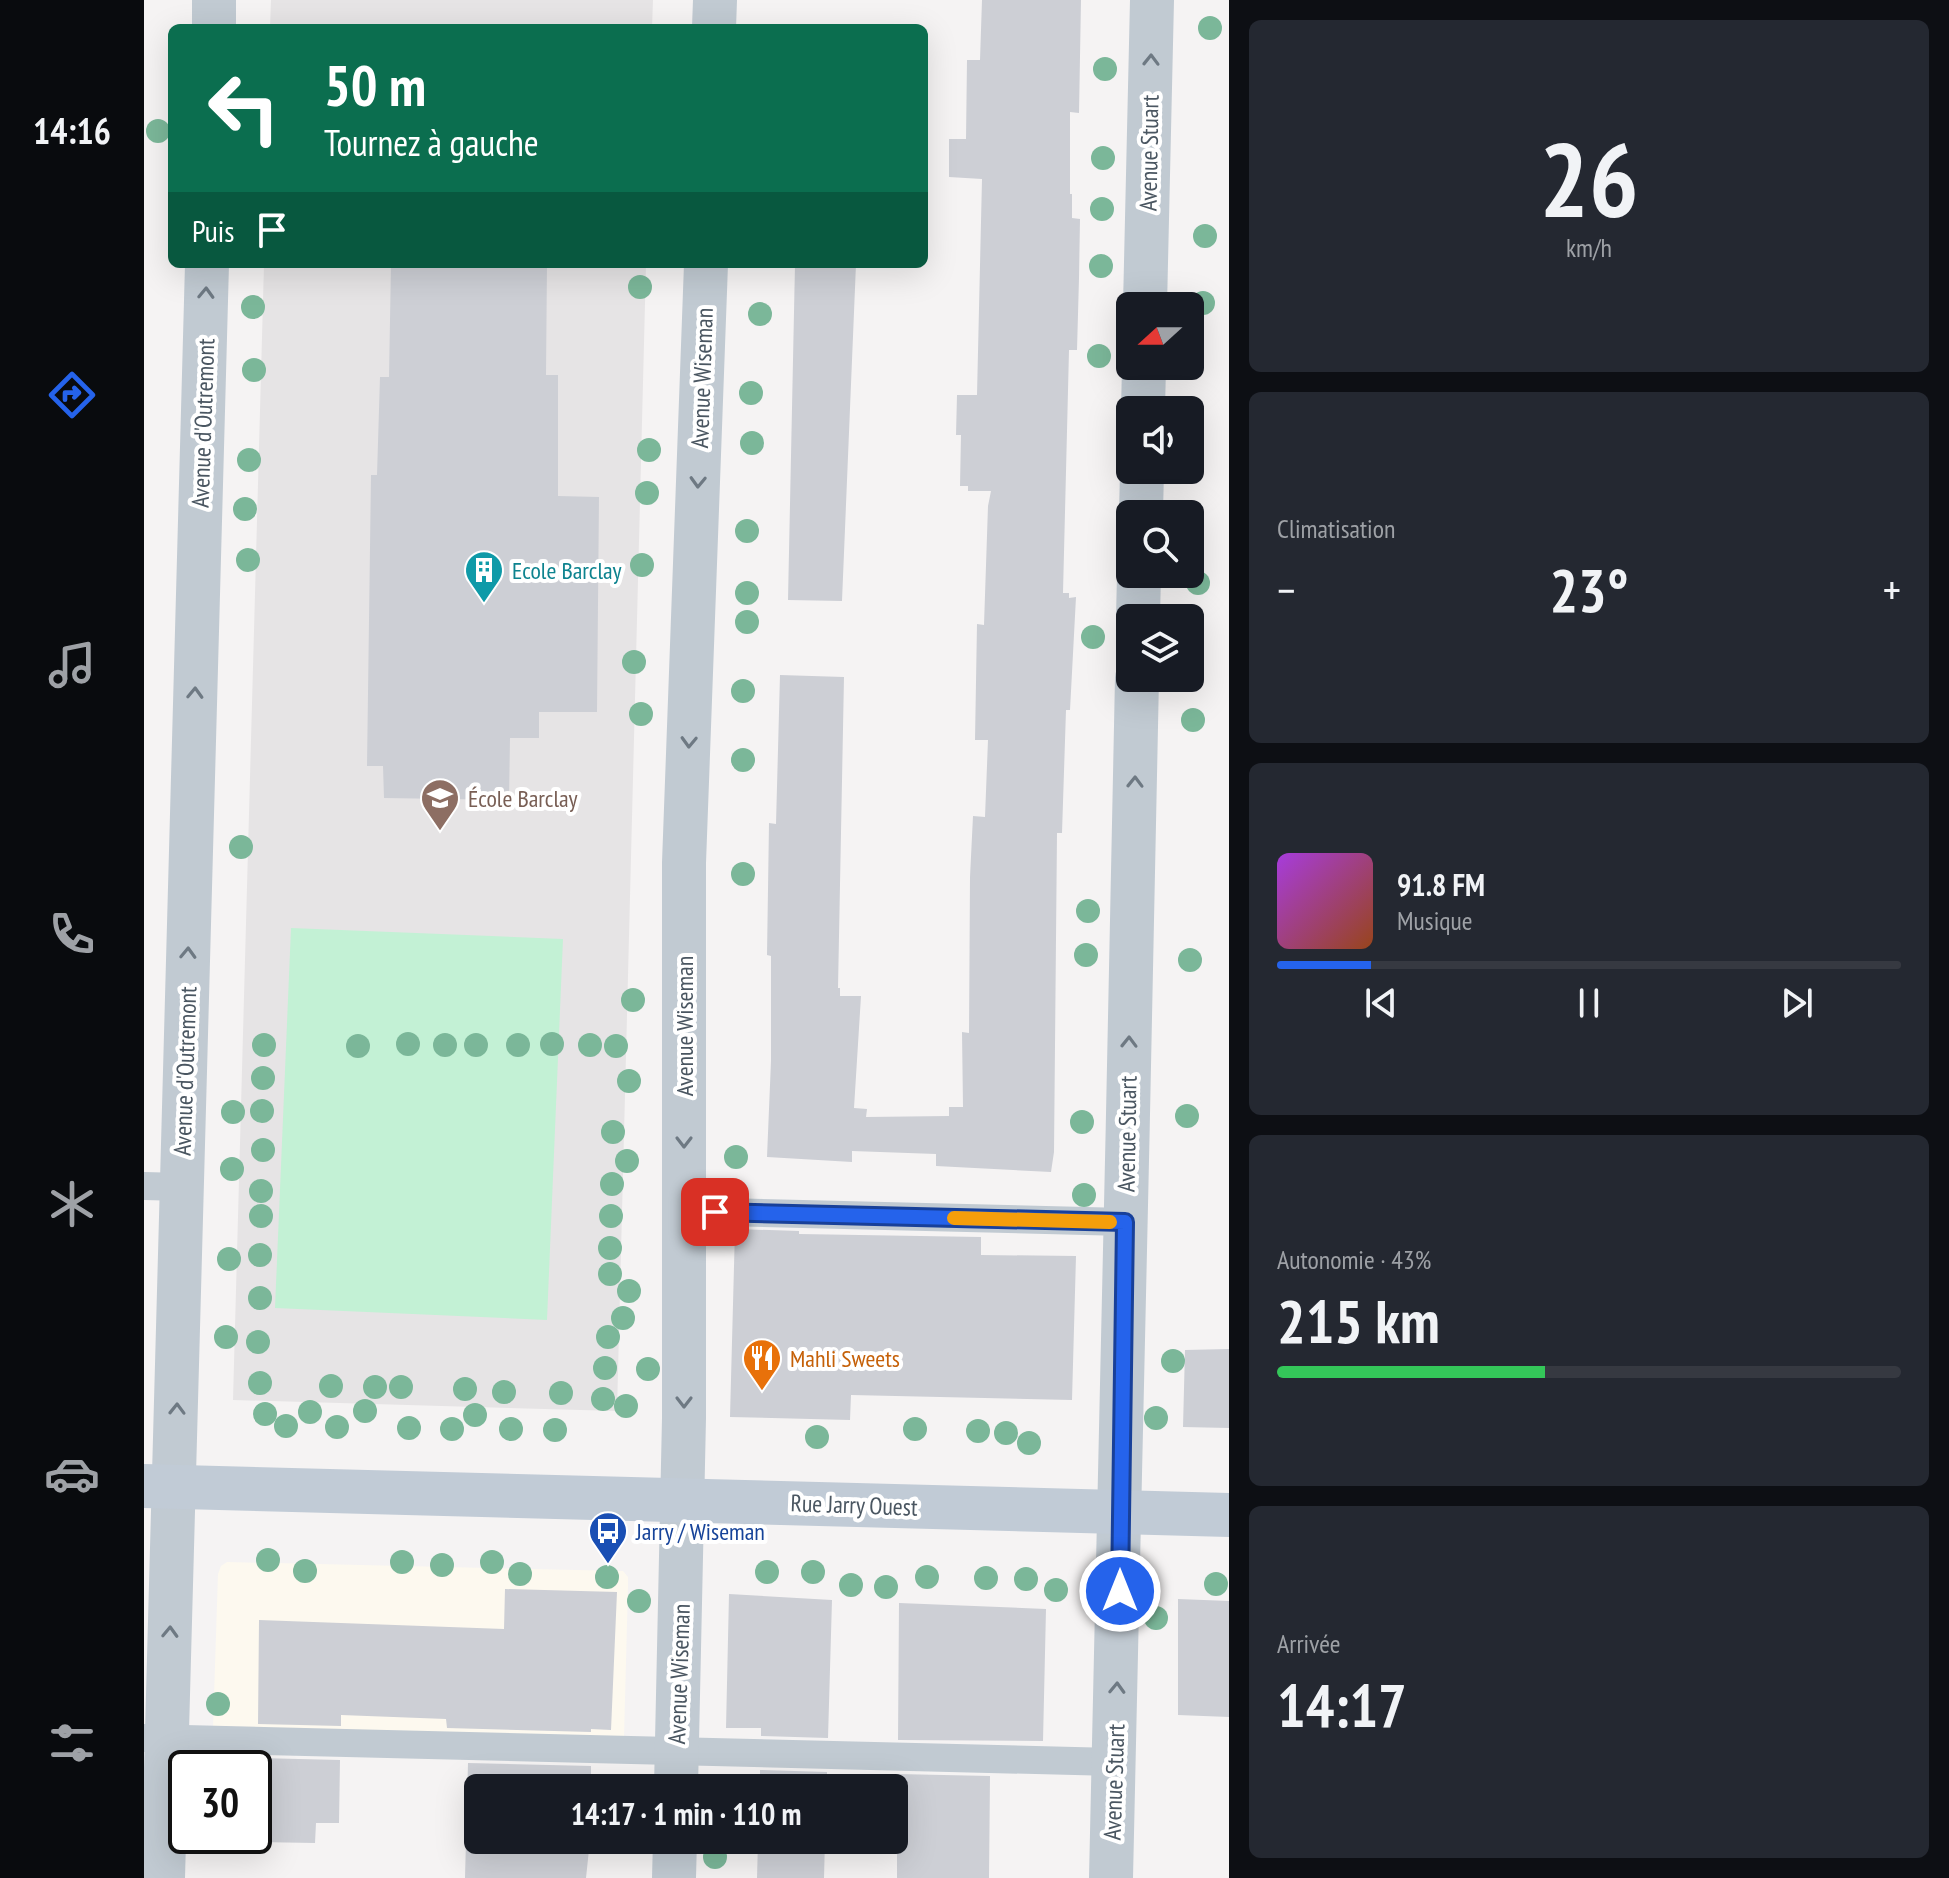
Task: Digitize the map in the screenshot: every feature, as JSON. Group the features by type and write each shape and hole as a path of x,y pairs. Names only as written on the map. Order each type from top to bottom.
{"main road":[{"name":"Rue Jarry Ouest","path":"159,1487 1229,1515"}],"street":[{"path":"214,0 214,24"},
{"path":"714,24 715,0"},
{"name":"Avenue Stuart","path":"1145,292 1152,0"},
{"name":"Avenue d'Outremont","path":"163,1878 156,1695 163,1187 207,268"},
{"name":"Avenue Wiseman","path":"676,1770 683,1500 684,863 706,268"},
{"name":"Avenue Stuart","path":"1111,1878 1137,692"},
{"path":"674,1878 675,1854"}],"lane":[{"path":"684,1211 1125,1222"},
{"path":"156,1739 676,1770 1114,1762"}],"shaded area":[{"path":"271,0 653,0 652,24 270,24"},
{"name":"École Barclay","path":"264,268 646,268 617,1411 233,1400"},
{"path":"227,1562 623,1571 628,1577 624,1737 213,1727 218,1574"}],"green space":[{"path":"291,928 563,939 547,1320 275,1308"}],"building":[{"path":"982,0 1081,0 1079,113 1070,112 1072,218 1080,219 1077,350 1069,350 1063,593 1069,593 1069,598 1076,597 1070,710 1066,710 1062,833 1057,833 1054,1152 1051,1172 936,1166 936,1154 852,1151 852,1162 767,1157 771,1061 771,956 767,955 769,823 776,824 780,675 844,677 838,988 840,996 861,996 854,1108 867,1109 866,1117 949,1116 949,1107 963,1107 962,1032 969,1033 973,816 985,817 988,740 975,740 977,624 984,625 991,491 968,491 968,486 960,486 961,435 956,435 957,395 977,395 982,179 949,177 949,139 966,139 967,60 980,60"},
{"name":"Ecole Barclay","path":"391,268 547,268 546,375 558,375 558,496 599,497 597,712 539,712 539,738 510,738 509,800 384,798 383,766 367,766 371,475 377,475 380,377 389,377"},
{"path":"795,268 856,268 842,601 788,600"},
{"path":"735,1229 799,1231 799,1234 981,1237 981,1255 1076,1256 1072,1400 851,1395 850,1420 730,1417"},
{"path":"1229,1349 1229,1428 1183,1427 1185,1350"},
{"path":"505,1589 617,1592 611,1730 447,1728 446,1719 341,1715 341,1726 258,1724 259,1620 504,1629"},
{"path":"729,1594 832,1600 828,1738 761,1736 761,1728 726,1728"},
{"path":"1178,1599 1229,1601 1229,1717 1178,1715"},
{"path":"899,1603 1046,1609 1043,1741 898,1740"},
{"path":"272,1758 340,1760 339,1823 316,1823 315,1843 272,1842"},
{"path":"468,1763 591,1766 591,1774 468,1774"},
{"path":"760,1770 827,1772 827,1774 760,1774"},
{"path":"908,1774 990,1776 989,1878 897,1878 897,1854 908,1854"},
{"path":"466,1854 589,1854 586,1878 465,1878"},
{"path":"758,1854 825,1854 824,1878 757,1878"}],"slow traffic":[{"path":"954,1218 1110,1222"}],"place":[{"name":"Ecole Barclay","path":"484,604"},
{"name":"École Barclay","path":"440,832"},
{"name":"Mahli Sweets","path":"762,1392"},
{"name":"Jarry / Wiseman","path":"608,1565"}],"route":[{"path":"715,1212 1125,1222 1120,1591"}]}
